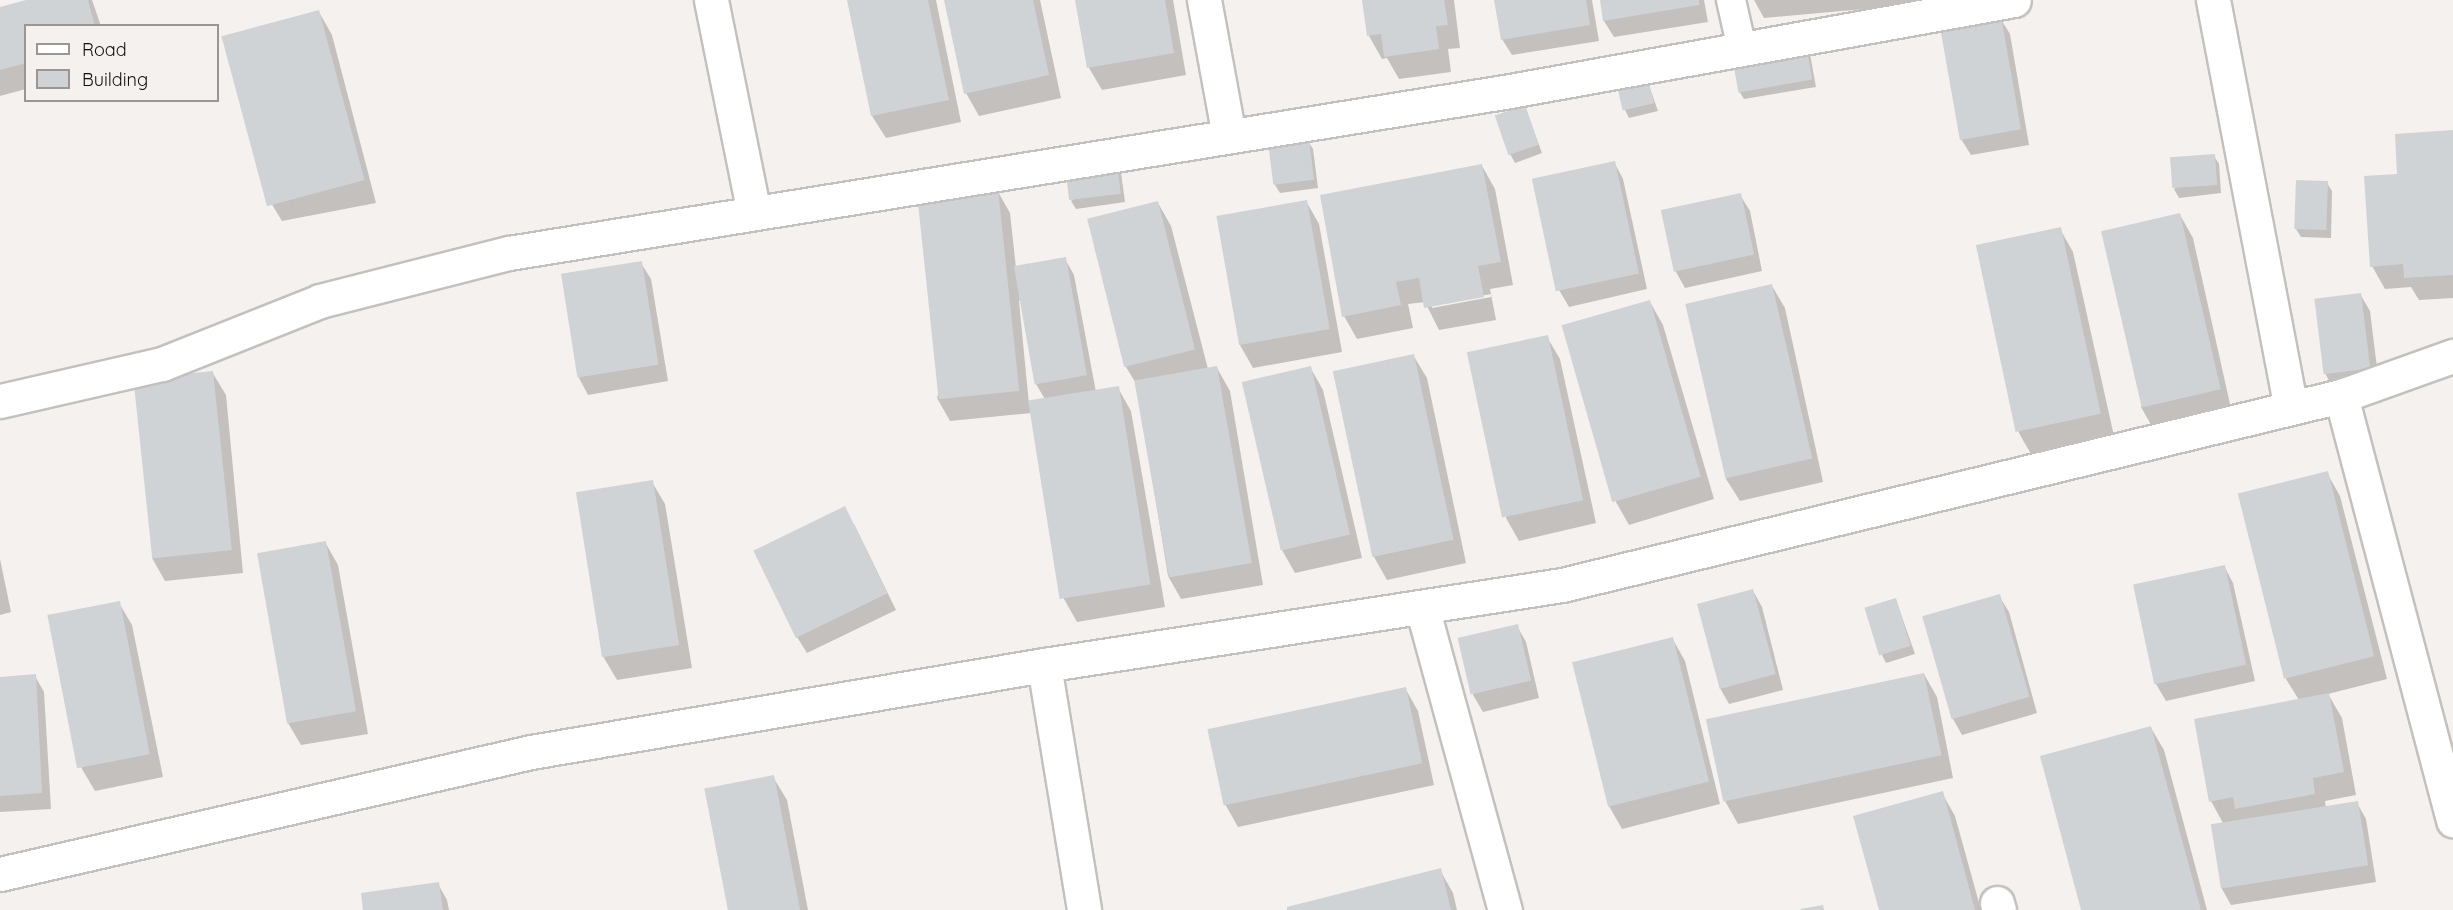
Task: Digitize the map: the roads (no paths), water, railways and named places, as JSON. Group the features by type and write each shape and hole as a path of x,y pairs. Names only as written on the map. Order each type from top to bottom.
{"street":[{"path":"711,0 754,213"},
{"path":"1204,0 1229,136"},
{"path":"0,401 162,364 320,301 498,256 1229,136 1742,49 2014,0"},
{"path":"2213,0 2291,408"},
{"path":"0,874 531,752 1044,665 1562,585 2341,396 2453,356"},
{"path":"2341,396 2453,820"},
{"path":"1422,607 1505,910"},
{"path":"1044,665 1084,910"}],"lane":[{"path":"1731,0 1742,49"}]}
